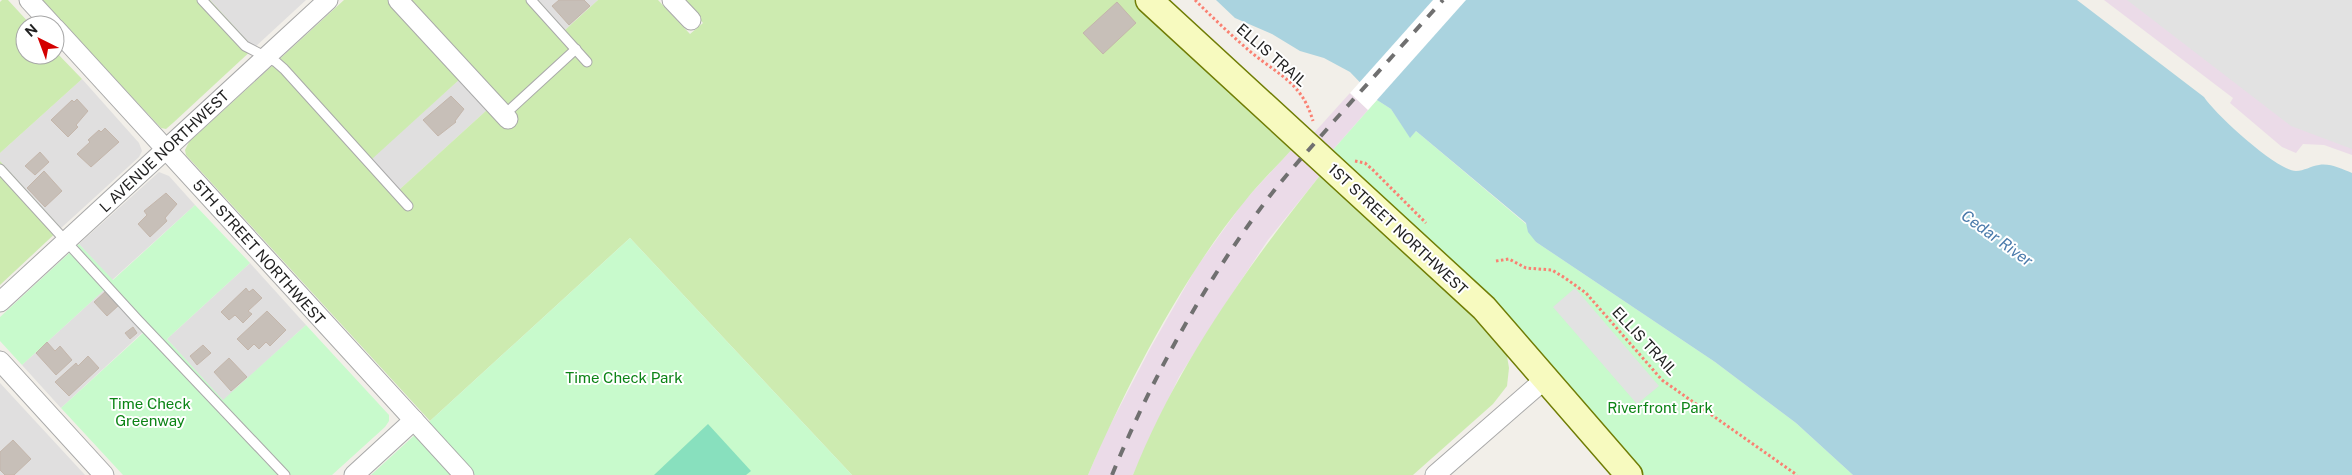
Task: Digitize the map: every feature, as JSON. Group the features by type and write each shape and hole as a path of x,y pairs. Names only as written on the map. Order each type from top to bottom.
{"street":[{"path":"29,0 43,15"},
{"name":"L AVENUE NORTHWEST","path":"0,302 328,0"},
{"path":"398,0 506,117"},
{"name":"1ST STREET NORTHWEST","path":"1149,0 1484,308 1544,380 1629,475"},
{"path":"677,2 691,20"},
{"name":"5TH STREET NORTHWEST","path":"65,39 464,475"},
{"path":"0,361 104,475"},
{"path":"1436,475 1544,380"},
{"path":"354,475 414,420"}],"lane":[{"path":"202,0 245,46 276,62 408,206"},
{"path":"531,0 587,62"},
{"path":"506,117 576,49"},
{"path":"0,168 137,319 285,475"}],"path":[{"name":"ELLIS TRAIL","path":"1195,0 1253,54 1297,89 1307,102 1315,127"},
{"name":"ELLIS TRAIL","path":"1496,261 1509,259 1526,268 1552,270 1572,283 1586,293 1662,380 1797,475"}],"shaded area":[{"path":"210,0 306,0 254,48"},
{"path":"538,0 598,0 565,30"},
{"path":"2104,0 2352,0 2352,155 2324,145 2303,144 2296,153 2282,147 2230,103 2233,98"},
{"path":"2127,0 2352,0 2352,149 2291,126"},
{"path":"82,79 139,143 142,151 139,157 61,228 0,161 0,153"},
{"path":"460,79 488,109 399,190 371,159"},
{"path":"1350,93 1368,110 1332,151 1313,134"},
{"path":"1294,147 1322,173 1268,240 1179,377 1133,475 1088,475 1106,433 1151,347 1196,268 1245,200"},
{"path":"159,172 169,176 195,205 112,280 79,244"},
{"path":"250,263 306,325 223,401 167,339"},
{"path":"1575,288 1659,386 1637,404 1553,307"},
{"path":"104,290 143,332 61,408 22,365"},
{"path":"0,383 85,475 0,475"}],"green space":[{"path":"8,0 22,15 15,15 15,65 65,65 65,61 82,79 0,153 0,2"},
{"path":"42,0 210,0 254,48 166,129 161,128 65,25 65,15 56,15"},
{"path":"344,0 388,0 460,79 372,159 399,190 488,109 408,0 538,0 565,30 598,0 658,0 690,34 703,23 682,0 1134,0 1294,147 1245,201 1199,264 1138,369 1088,475 852,475 630,238 430,421 186,155 185,150 189,142"},
{"name":"Riverfront Park","path":"1377,100 1391,109 1410,137 1416,131 1526,224 1536,242 1715,362 1796,423 1853,475 1629,475 1332,151"},
{"path":"0,161 61,228 0,285"},
{"path":"1322,173 1431,272 1497,343 1507,356 1509,368 1507,386 1493,404 1413,475 1133,475 1150,434 1170,395 1216,317 1268,243"},
{"name":"Time Check Greenway","path":"195,205 250,263 167,339 223,400 306,325 389,415 389,421 385,427 332,475 123,475 61,408 143,333 104,290 22,365 0,341 0,317 79,244 113,280"},
{"name":"Time Check Park","path":"630,238 852,475 371,475"},
{"path":"708,424 751,471 746,475 654,475"}],"water":[{"name":"Cedar River","path":"1216,0 2077,0 2204,97 2233,128 2275,162 2287,169 2296,171 2327,165 2352,173 2352,475 1853,475 1796,423 1715,362 1536,242 1528,232 1526,223 1416,131 1410,138 1391,109 1377,100 1350,72 1324,58 1300,51 1272,34 1235,18"}],"pier":[{"path":"1433,0 1466,0 1368,110 1350,93"}],"building":[{"path":"559,0 584,0 590,6 569,25 552,6"},
{"path":"1117,2 1136,23 1103,54 1083,33"},
{"path":"451,96 464,109 456,122 438,136 423,120"},
{"path":"77,99 88,111 76,125 78,127 68,137 51,120 72,100 74,102"},
{"path":"105,128 119,142 91,167 77,154 90,142 88,140 99,130 101,132"},
{"path":"40,152 49,162 35,175 25,166"},
{"path":"44,171 62,191 45,207 27,188"},
{"path":"166,193 177,204 165,218 167,221 150,237 138,224 147,215 144,211"},
{"path":"246,288 249,292 253,289 262,298 248,311 252,314 243,323 235,315 229,320 221,312"},
{"path":"106,291 119,305 107,316 94,302"},
{"path":"267,311 286,330 270,346 266,342 259,349 254,344 248,350 237,339"},
{"path":"133,327 137,333 130,339 125,333"},
{"path":"47,342 55,351 60,346 72,360 56,375 36,353"},
{"path":"203,345 211,353 197,365 190,356"},
{"path":"88,356 99,368 69,396 55,382 76,363 78,366"},
{"path":"229,358 247,377 231,391 214,372"},
{"path":"13,440 31,459 14,475 5,475 0,470 0,452"}],"railway":[{"path":"1112,475 1143,404 1179,335 1219,268 1241,236 1271,194 1443,0"}]}
